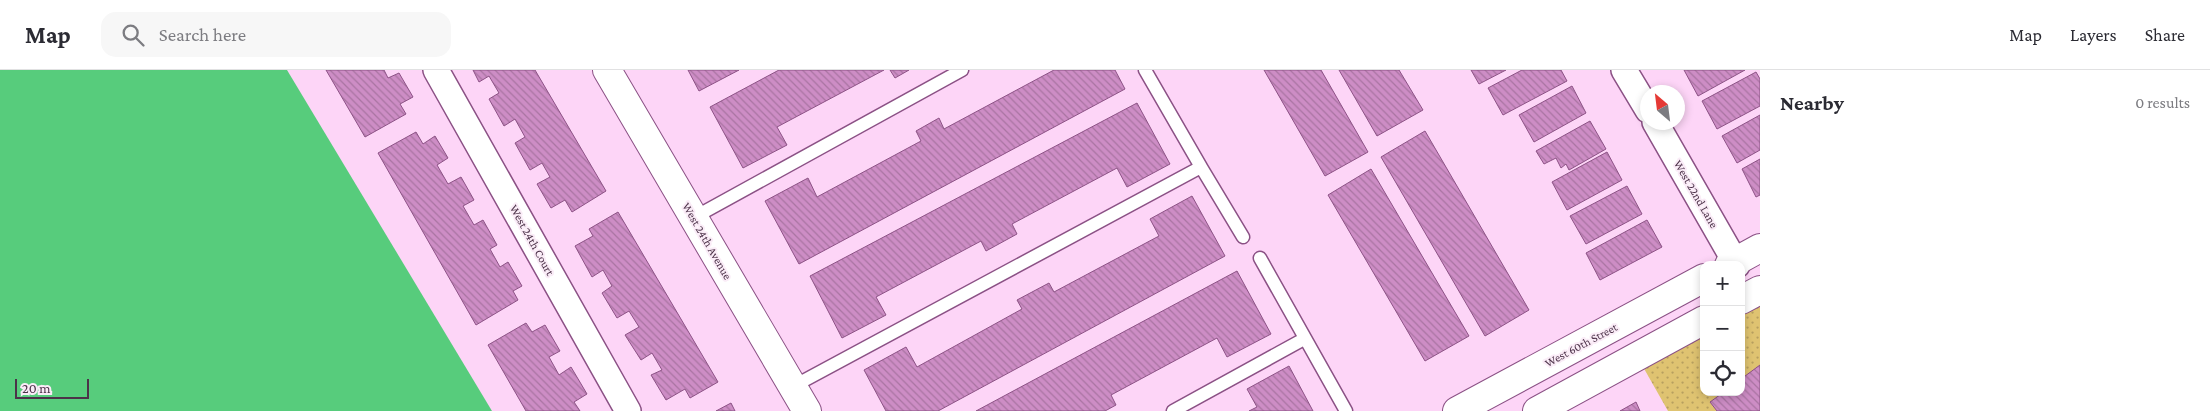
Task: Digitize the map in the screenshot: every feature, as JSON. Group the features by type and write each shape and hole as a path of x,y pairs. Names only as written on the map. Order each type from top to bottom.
{"street":[{"name":"West 24th Court","path":"436,70 628,411"},
{"path":"1624,70 1640,97"},
{"name":"West 24th Avenue","path":"610,71 693,218 807,411"},
{"name":"West 22nd Lane","path":"1659,130 1732,261"},
{"path":"1745,273 1760,248"},
{"name":"West 60th Street","path":"1457,411 1477,404 1700,280"},
{"path":"1539,411 1700,322"}],"lane":[{"path":"693,218 962,70"},
{"path":"1145,70 1243,237"},
{"path":"792,387 1200,166"},
{"path":"1260,258 1346,411"},
{"path":"1173,411 1304,339"}],"shaded area":[{"path":"0,70 287,70 492,411 0,411"},
{"path":"1760,291 1760,411 1668,411 1638,358 1700,324 1700,396 1745,396 1745,299"}],"building":[{"path":"326,70 384,70 388,78 399,73 413,97 400,104 406,114 365,137"},
{"path":"473,70 535,70 606,191 572,212 565,200 551,208 537,184 550,177 542,163 530,170 515,143 525,137 515,119 504,126 489,99 499,93 489,76 479,82"},
{"path":"688,70 739,70 699,91"},
{"path":"779,70 884,70 777,127 787,145 743,168 710,107"},
{"path":"890,70 909,70 895,78"},
{"path":"1054,70 1115,70 1125,89 799,264 765,201 808,178 817,197 921,141 916,131 939,118 944,129"},
{"path":"1264,70 1321,70 1368,152 1325,176"},
{"path":"1339,70 1399,70 1423,110 1377,136"},
{"path":"1471,70 1506,70 1479,84"},
{"path":"1522,70 1561,70 1567,81 1503,115 1488,88"},
{"path":"1684,70 1745,70 1698,96"},
{"path":"1756,72 1760,79 1760,106 1717,129 1702,101"},
{"path":"1572,86 1586,113 1534,142 1519,115"},
{"path":"1137,103 1170,164 1127,187 1117,168 1012,224 1017,234 986,251 981,241 876,297 886,315 842,338 810,276"},
{"path":"1760,115 1760,150 1737,163 1722,136"},
{"path":"1590,121 1606,149 1569,170 1566,164 1561,168 1556,158 1544,164 1536,151"},
{"path":"1425,131 1529,310 1485,336 1381,157"},
{"path":"416,132 423,144 435,136 448,158 437,165 448,184 461,177 474,200 463,206 474,225 483,220 497,245 490,249 500,267 508,262 522,286 513,291 518,300 476,325 378,153"},
{"path":"1607,152 1622,180 1567,210 1552,182"},
{"path":"1760,159 1760,195 1756,197 1742,169"},
{"path":"1371,169 1469,336 1425,361 1328,195"},
{"path":"1627,186 1642,214 1586,244 1570,216"},
{"path":"1192,196 1225,256 938,411 886,411 864,370 906,347 917,367 1022,309 1017,300 1049,283 1054,292 1159,236 1150,219"},
{"path":"618,212 718,382 690,398 685,389 666,400 651,375 662,370 652,353 641,360 625,335 639,327 629,311 617,318 602,293 612,286 603,270 592,277 575,246 593,236 589,229"},
{"path":"1647,220 1662,247 1600,280 1586,253"},
{"path":"1237,271 1271,334 1227,357 1217,338 1111,395 1116,405 1105,411 976,411"},
{"path":"526,323 532,332 545,325 560,351 549,357 559,375 571,367 587,394 574,402 580,411 526,411 488,345"},
{"path":"1760,365 1760,411 1717,411 1710,402 1718,396 1745,396 1745,376"},
{"path":"1289,366 1313,411 1249,411 1257,407 1247,389"},
{"path":"1636,402 1640,411 1620,411"},
{"path":"731,403 735,411 716,411"}]}
